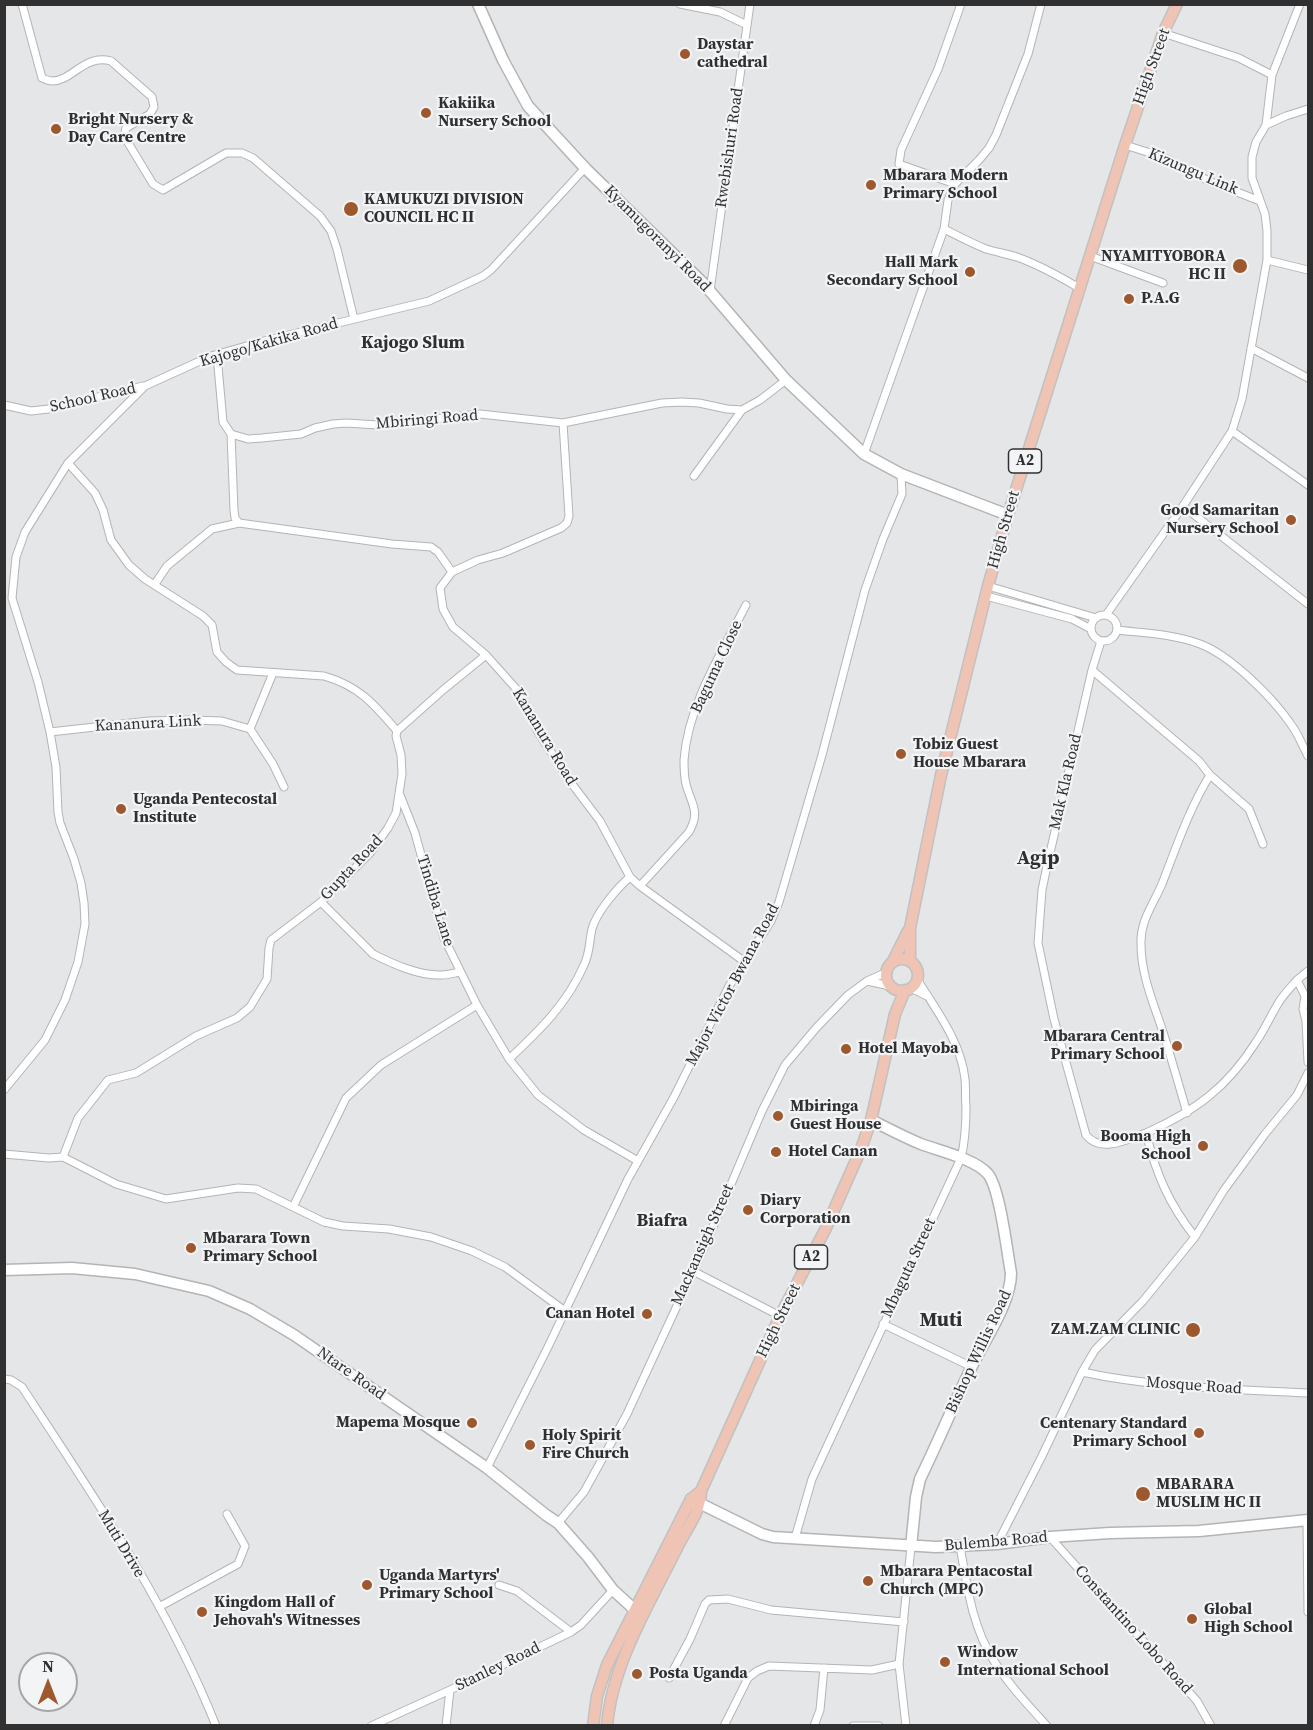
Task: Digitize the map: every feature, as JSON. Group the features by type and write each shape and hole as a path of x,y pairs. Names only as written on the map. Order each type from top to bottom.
{"main road":[{"name":"Kyamugoranyi Road","path":"478,4 503,60 528,106 585,168 710,291 786,380 864,454 901,474 1008,515"},
{"name":"High Street","path":"910,961 910,928 941,775 1008,515 1125,145 1163,33 1177,4"},
{"name":"High Street","path":"893,961 910,928"},
{"path":"893,961 898,959 910,961"},
{"name":"A2","path":"891,987 886,980 885,973 893,961"},
{"name":"A2","path":"910,961 917,969 911,986"},
{"name":"High Street","path":"593,1725 597,1696 611,1655 701,1491 780,1316 825,1230 861,1149 871,1120 895,1014 911,986"},
{"path":"891,987 898,990 911,986"},
{"name":"High Street","path":"891,987 895,1014"},
{"name":"Bishop Willis Road","path":"871,1120 919,1143 961,1158 981,1168 990,1177 1001,1216 1011,1273 1010,1284 1002,1306 920,1479 911,1546"},
{"name":"Ntare Road","path":"4,1270 72,1268 135,1274 209,1291 250,1309 294,1335 487,1468 558,1523 613,1590 635,1610"},
{"name":"High Street","path":"607,1725 610,1701 622,1661 680,1542 695,1502"},
{"name":"Bulemba Road","path":"695,1502 773,1537 911,1546 997,1544 1050,1537 1199,1531 1308,1521"},
{"path":"611,1655 622,1661"}],"street":[{"path":"22,4 42,78 52,81 63,78 90,62 103,59 111,61 152,97 154,107 150,114 126,128 124,136 153,184 160,189 163,190 226,153 242,153 253,158 320,216 331,231 338,249 354,319"},
{"path":"680,4 720,12 747,25"},
{"name":"Rwebishuri Road","path":"710,291 750,4"},
{"path":"955,184 899,164 899,159 938,69 961,4"},
{"path":"864,454 944,229 948,200 955,184 979,160 996,135 1028,54 1041,4"},
{"path":"1106,615 1183,506 1232,430 1242,399 1267,260 1265,214 1252,178 1252,157 1256,142 1266,125 1272,75 1300,4"},
{"path":"1163,33 1239,58 1272,75"},
{"path":"1266,125 1308,109"},
{"name":"Kizungu Link","path":"1125,145 1162,157 1209,181 1260,201"},
{"name":"Kajogo/Kakika Road","path":"4,1090 45,1040 65,1000 78,962 85,924 81,883 60,823 56,767 50,732 38,682 12,598 16,557 25,532 68,463 145,386 217,355 429,301 483,276 585,168"},
{"path":"944,229 987,249 1040,266 1079,288"},
{"path":"1090,256 1163,284"},
{"path":"1267,260 1308,270"},
{"path":"1251,348 1308,378"},
{"path":"217,355 223,422 231,434 234,510 238,523"},
{"path":"694,476 742,410 760,400 786,380"},
{"name":"School Road","path":"8,406 31,411 49,409 145,386"},
{"name":"Mbiringi Road","path":"231,434 248,439 262,438 301,434 333,424 378,425 480,414 563,423 662,403 682,402 742,410"},
{"path":"4,410 8,406"},
{"path":"155,585 167,566 212,529 238,523 392,544 431,547 438,552 452,572 477,560 503,553 561,528 567,523 569,516 563,423"},
{"path":"1232,430 1308,485"},
{"path":"68,463 95,493 103,510 111,540 129,565 145,579 203,616 212,625 217,652 237,670 324,676 335,680 360,692 376,706 397,731 486,656"},
{"name":"Major Victor Bwana Road","path":"487,1468 638,1161 674,1097 721,1001 771,921 782,892 822,755 865,590 902,494 901,474"},
{"path":"1183,506 1308,604"},
{"name":"Kananura Road","path":"452,572 440,588 443,609 453,627 486,656 520,693 538,732 568,780 600,821 630,877 745,962"},
{"path":"987,591 1096,618"},
{"path":"987,591 1072,619 1091,628"},
{"name":"Baguma Close","path":"640,886 689,832 695,822 696,810 684,771 685,752 692,720 702,692 746,605"},
{"path":"1106,615 1115,621 1117,630 1111,639 1101,640 1095,637 1091,628 1096,618 1106,615"},
{"path":"1117,630 1187,640 1220,654 1269,697 1292,724 1308,756"},
{"name":"Mak Kla Road","path":"1101,640 1092,670 1042,890 1038,943 1054,1019 1086,1136 1098,1144 1111,1144 1146,1133"},
{"path":"1092,670 1199,761 1210,775 1249,809 1263,844"},
{"path":"273,673 250,729 273,764 284,787"},
{"name":"Kananura Link","path":"50,732 149,721 191,720 222,721 250,729"},
{"name":"Gupta Road","path":"63,1157 78,1118 108,1080 135,1073 196,1036 237,1018 250,1007 267,979 271,940 321,902 370,853 396,813 402,774 397,731"},
{"path":"1187,1113 1144,971 1141,938 1145,916 1160,888 1172,854 1210,775"},
{"name":"Tindiba Lane","path":"400,795 415,833 444,938 477,1005 509,1059 538,1095 584,1130 638,1161"},
{"path":"509,1059 542,1029 576,982 589,954 592,927 596,919 630,877"},
{"path":"321,902 374,954 426,974 441,975 460,972"},
{"path":"1195,1237 1180,1218 1165,1191 1146,1133 1187,1113 1206,1100 1234,1072 1256,1043 1280,1000 1308,971"},
{"name":"Mackansigh Street","path":"558,1523 584,1492 627,1414 762,1111 785,1065 817,1027 849,995 867,981 885,973"},
{"path":"1297,980 1305,996 1308,1062"},
{"path":"867,981 891,987"},
{"name":"Mbaguta Street","path":"795,1538 812,1479 961,1158 966,1123 965,1078 962,1063 941,1016 927,996 911,986"},
{"path":"293,1207 346,1098 381,1065 477,1005"},
{"path":"997,1544 1095,1350 1143,1301 1195,1237 1224,1190 1297,1095 1308,1073"},
{"path":"4,1154 63,1157 116,1184 166,1199 238,1188 256,1189 324,1222 344,1226 388,1229 431,1237 472,1251 505,1268 564,1311"},
{"path":"693,1270 780,1316"},
{"path":"884,1324 972,1367"},
{"name":"Mosque Road","path":"1082,1372 1113,1379 1196,1387 1308,1393"},
{"name":"Muti Drive","path":"4,1379 11,1380 22,1387 82,1480 159,1607 201,1687 216,1725"},
{"path":"159,1607 238,1564 245,1546 227,1514"},
{"path":"1308,1521 1308,1612"},
{"name":"Constantino Lobo Road","path":"1050,1537 1197,1701 1211,1725"},
{"path":"906,1725 899,1664 911,1546"},
{"path":"960,1546 974,1616 992,1659 1009,1683 1047,1725"},
{"path":"499,1585 517,1591 571,1632"},
{"name":"Stanley Road","path":"371,1725 571,1632 581,1625 613,1590"},
{"path":"669,1678 709,1600 728,1599 771,1610 903,1622"},
{"path":"724,1725 748,1678 769,1666 872,1670 899,1664"},
{"path":"823,1725 814,1723 820,1710 824,1668"},
{"path":"446,1725 450,1690"},
{"path":"853,1725 879,1725"}],"place":[{"name":"Daystar cathedral","path":"685,54"},
{"name":"Kakiika Nursery School","path":"426,113"},
{"name":"Bright Nursery & Day Care Centre","path":"56,129"},
{"name":"Mbarara Modern Primary School","path":"871,185"},
{"name":"KAMUKUZI DIVISION COUNCIL HC II","path":"351,209"},
{"name":"NYAMITYOBORA HC II","path":"1240,266"},
{"name":"Hall Mark Secondary School","path":"970,272"},
{"name":"P.A.G","path":"1129,299"},
{"name":"Good Samaritan Nursery School","path":"1291,520"},
{"name":"Tobiz Guest House Mbarara","path":"901,754"},
{"name":"Uganda Pentecostal Institute","path":"121,809"},
{"name":"Mbarara Central Primary School","path":"1177,1046"},
{"name":"Hotel Mayoba","path":"846,1049"},
{"name":"Mbiringa Guest House","path":"778,1116"},
{"name":"Booma High School","path":"1203,1146"},
{"name":"Hotel Canan","path":"776,1152"},
{"name":"Diary Corporation","path":"748,1210"},
{"name":"Mbarara Town Primary School","path":"191,1248"},
{"name":"Canan Hotel","path":"647,1314"},
{"name":"ZAM.ZAM CLINIC","path":"1193,1330"},
{"name":"Mapema Mosque","path":"472,1423"},
{"name":"Centenary Standard Primary School","path":"1199,1433"},
{"name":"Holy Spirit Fire Church","path":"530,1445"},
{"name":"MBARARA MUSLIM HC II","path":"1143,1494"},
{"name":"Mbarara Pentacostal Church (MPC)","path":"868,1581"},
{"name":"Uganda Martyrs' Primary School","path":"367,1585"},
{"name":"Kingdom Hall of Jehovah's Witnesses","path":"202,1612"},
{"name":"Global High School","path":"1192,1619"},
{"name":"Window International School","path":"945,1662"},
{"name":"Posta Uganda","path":"637,1674"}],"district":[{"name":"Kajogo Slum","path":"413,343"},
{"name":"Agip","path":"1038,859"},
{"name":"Biafra","path":"662,1221"},
{"name":"Muti","path":"941,1321"}]}
